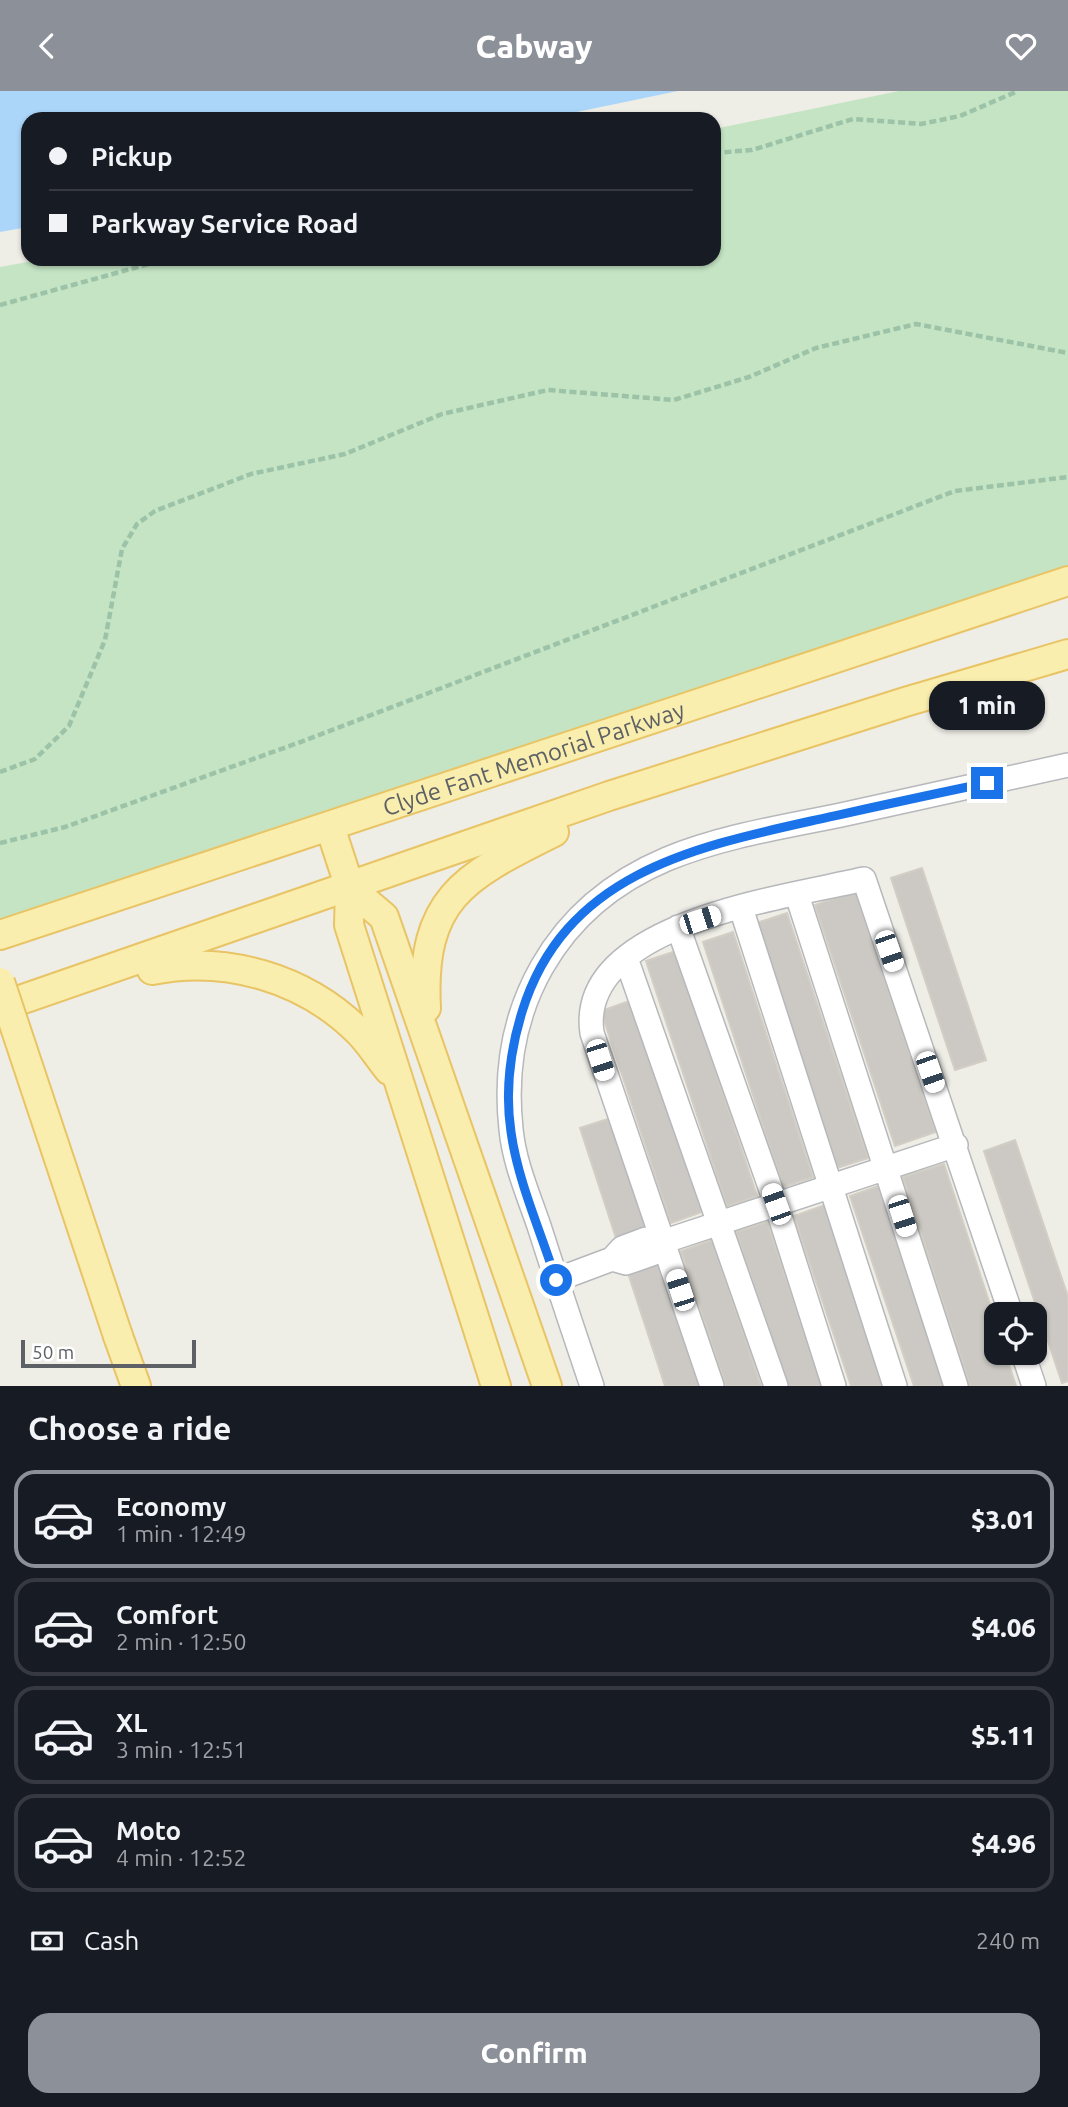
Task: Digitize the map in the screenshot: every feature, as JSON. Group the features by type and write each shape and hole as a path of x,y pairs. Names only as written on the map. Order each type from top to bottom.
{"main road":[{"name":"Clyde Fant Memorial Parkway","path":"0,935 1068,581"},
{"path":"0,1007 350,888 609,796 905,702 1068,654"},
{"path":"428,1039 424,976 430,942 445,906 463,883 485,866 554,832 609,796"},
{"path":"330,827 350,888 349,925 496,1386"},
{"path":"350,888 384,917 547,1386"},
{"path":"56,989 162,968 198,964 235,967 300,990 332,1008 360,1034 398,1082"},
{"path":"0,982 136,1386"},
{"path":"118,1336 130,1386"}],"street":[{"path":"592,1386 516,1158 511,1132 509,1080 511,1054 530,987 575,920 597,900 635,874 718,841 1068,765"},
{"path":"712,1386 660,1243 590,1025 594,998 626,958 667,930 741,908 864,879 1007,1302"},
{"path":"797,895 956,1386"},
{"path":"741,908 895,1386"},
{"path":"678,927 776,1204 834,1386"},
{"path":"626,958 776,1386"},
{"path":"556,1280 612,1259 626,1263 652,1254 660,1243 956,1145"},
{"path":"1027,1365 1034,1386"}],"path":[{"path":"721,152 751,150 853,119 921,124 960,116 1017,91"},
{"path":"0,305 142,266"},
{"path":"0,772 35,759 69,726 105,641 122,549 137,524 155,511 251,474 345,454 442,414 548,390 674,400 749,377 816,348 916,324 1068,353"},
{"path":"0,843 65,827 306,740 955,491 1068,477"}],"green space":[{"path":"899,91 1068,91 1068,568 0,921 0,267 21,263 21,266 721,266 721,128"}],"water":[{"path":"0,91 678,91 577,112 21,112 21,228 0,232"}],"building":[{"path":"922,868 986,1060 955,1070 891,878"},
{"path":"855,891 936,1132 895,1146 815,905"},
{"path":"787,913 868,1158 837,1168 757,923"},
{"path":"733,932 813,1177 783,1187 703,942"},
{"path":"676,951 757,1196 727,1206 646,961"},
{"path":"632,1000 702,1212 671,1223 601,1011"},
{"path":"611,1118 648,1231 617,1241 580,1128"},
{"path":"1015,1140 1068,1297 1068,1381 1062,1383 1047,1338 1047,1302 1035,1302 984,1151"},
{"path":"944,1164 989,1302 984,1302 984,1365 1009,1365 1016,1386 970,1386 903,1177"},
{"path":"881,1185 949,1386 914,1386 850,1196"},
{"path":"825,1205 886,1386 851,1386 794,1216"},
{"path":"767,1222 822,1386 788,1386 736,1232"},
{"path":"712,1240 761,1386 726,1386 681,1251"},
{"path":"657,1259 699,1386 665,1386 627,1270"}],"route":[{"path":"556,1280 516,1158 511,1132 509,1080 511,1054 530,987 543,963 575,920 597,900 635,874 669,858 718,841 987,783"}]}
